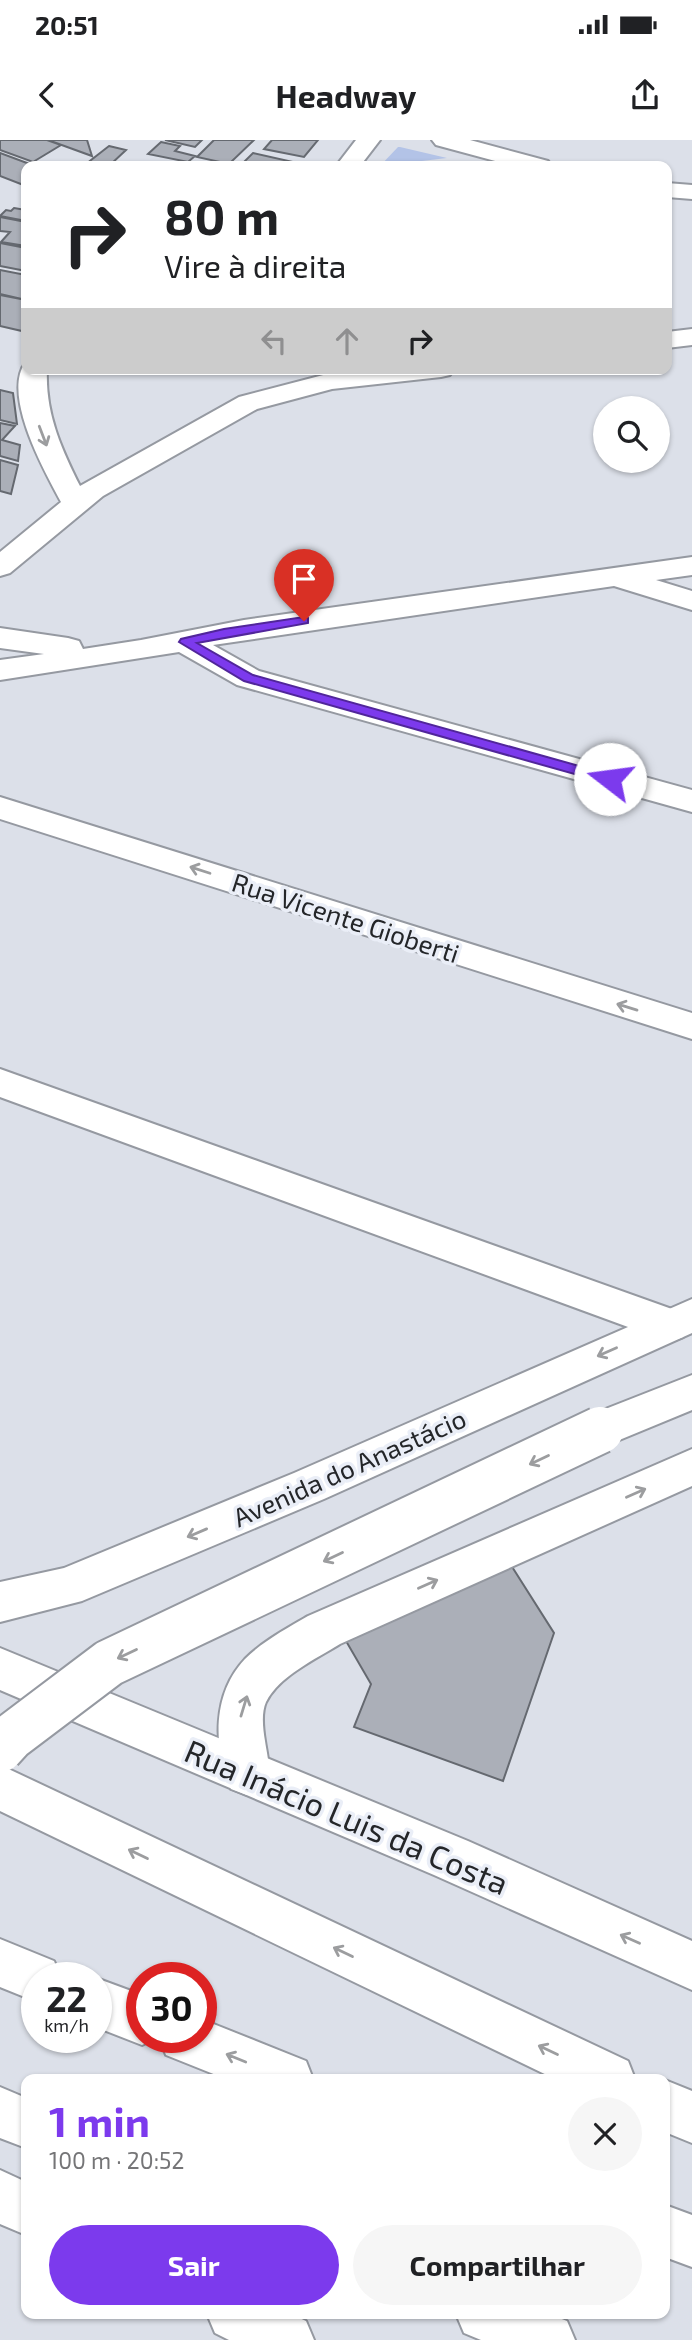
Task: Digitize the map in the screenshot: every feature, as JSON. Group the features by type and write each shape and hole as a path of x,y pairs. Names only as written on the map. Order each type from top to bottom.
{"main road":[{"path":"352,161 368,140"},
{"path":"444,140 513,161"},
{"path":"672,190 692,192"},
{"path":"672,339 692,337"},
{"path":"34,375 35,410 42,436 75,503"},
{"path":"0,588 7,561 75,503 191,432 248,403 331,381 386,375"},
{"path":"0,670 112,655 244,629 692,566"},
{"path":"618,577 692,601"},
{"path":"0,638 112,655"},
{"path":"185,642 248,678 692,802"},
{"name":"Rua Vicente Gioberti","path":"0,808 692,1026"},
{"path":"0,1083 680,1320"},
{"name":"Avenida do Anastácio","path":"0,1602 67,1587 309,1486 680,1320"},
{"path":"0,1749 10,1737 109,1662 600,1430 692,1392"},
{"path":"247,1773 240,1716 250,1686 281,1657 324,1630 692,1466"},
{"name":"Rua Inácio Luis da Costa","path":"0,1670 451,1858 692,1966"},
{"path":"0,1787 600,2074"},
{"path":"0,1963 21,1972"},
{"path":"217,2050 276,2074"},
{"path":"670,2107 692,2118"},
{"path":"0,2112 21,2121"},
{"path":"0,2196 21,2206"},
{"path":"670,2233 692,2242"},
{"path":"244,2319 287,2340"},
{"path":"496,2319 548,2340"}],"shaded area":[{"path":"398,147 447,158 422,161 385,161"}],"building":[{"path":"0,140 47,140 61,145 35,161 0,150"},
{"path":"48,140 87,140 92,156"},
{"path":"165,140 202,140 195,147"},
{"path":"214,140 254,140 232,161 197,157"},
{"path":"272,140 318,140 304,157 264,149"},
{"path":"161,142 180,146 175,151 195,156 189,161 183,161 148,154"},
{"path":"109,146 126,150 114,161 90,161"},
{"path":"0,153 22,161 21,184 0,176"},
{"path":"253,153 289,161 245,161"},
{"path":"14,208 21,209 21,220 0,216 6,210 11,211"},
{"path":"0,217 21,221 21,245 1,242 10,232 0,231"},
{"path":"0,243 21,247 21,270 0,266"},
{"path":"0,270 21,274 21,299 0,294"},
{"path":"0,295 21,299 21,331 0,326"},
{"path":"0,390 13,393 17,424 0,420"},
{"path":"0,423 15,426 2,440 20,445 18,461 0,456"},
{"path":"0,460 18,465 11,494 0,491"},
{"path":"509,1562 554,1633 503,1781 354,1727 371,1684 346,1641"}],"route":[{"path":"304,621 244,629 185,642 248,678 610,779"}]}
